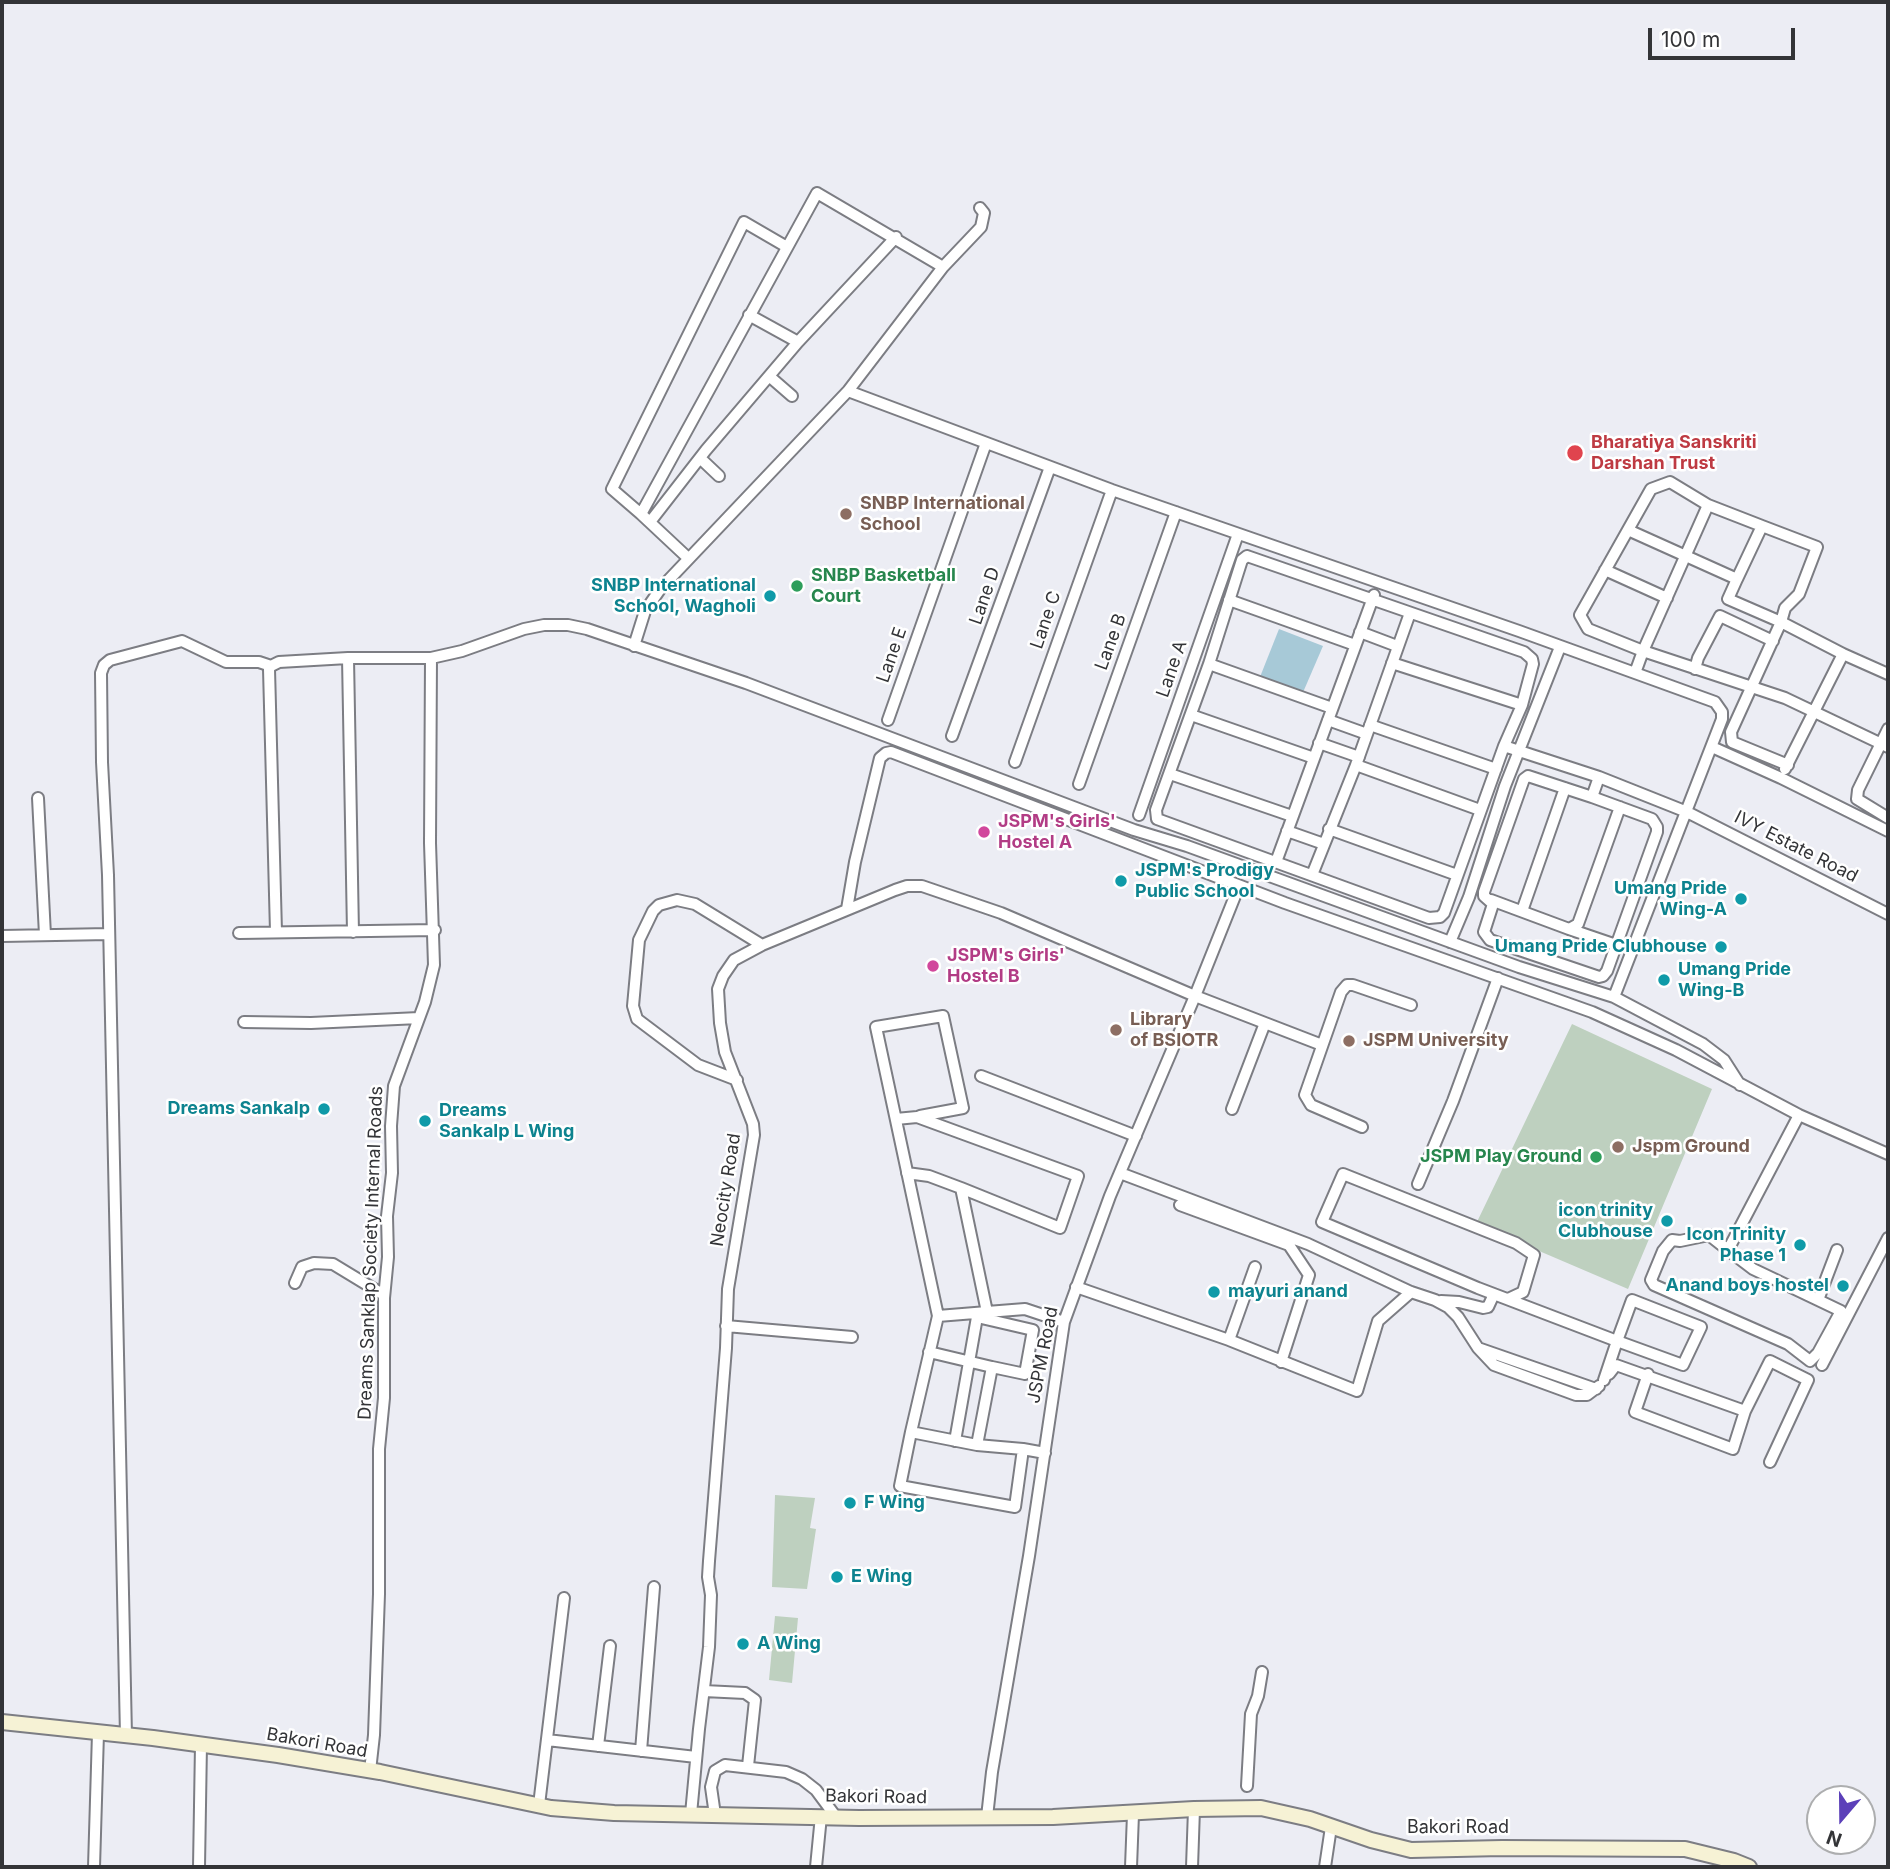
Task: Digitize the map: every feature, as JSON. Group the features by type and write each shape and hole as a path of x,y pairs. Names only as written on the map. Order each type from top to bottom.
{"street":[{"path":"641,513 817,193 943,267"},
{"path":"634,646 650,602 688,558 848,391 943,267 981,227 984,214 980,208"},
{"path":"688,558 612,489 744,222 787,247"},
{"path":"650,523 700,458 798,342 896,237"},
{"path":"749,316 798,342"},
{"path":"769,376 792,396"},
{"path":"848,391 1112,490 1715,702 1722,712 1722,719 1614,997"},
{"name":"Lane E","path":"888,720 986,443"},
{"path":"700,458 719,476"},
{"name":"Lane D","path":"952,736 1050,467"},
{"path":"1788,765 1732,741 1731,732 1750,686 1773,641 1785,608 1799,594 1817,547 1708,505 1670,482 1651,489 1580,615 1588,629 1643,651 1750,686 1814,711 1885,745"},
{"name":"Lane C","path":"1015,762 1112,490"},
{"path":"1635,673 1708,505"},
{"name":"Lane B","path":"1079,784 1176,512"},
{"path":"1695,669 1762,526"},
{"path":"1628,530 1737,579"},
{"name":"Lane A","path":"1139,815 1238,534"},
{"path":"1247,555 1372,599 1529,655 1533,664 1522,705 1480,810 1444,913 1435,918 1161,822 1155,814 1209,664 1242,560 1247,555"},
{"path":"1605,570 1667,598"},
{"path":"1276,862 1378,582"},
{"path":"1728,599 1781,621 1888,674"},
{"path":"1229,600 1355,645"},
{"path":"1312,875 1357,761 1410,613"},
{"path":"1720,616 1773,641"},
{"path":"276,932 271,666 279,662 348,658 431,658 462,651 524,628 555,624 587,629 746,682 1133,830 1187,846 1518,967 1614,997 1703,1044 1724,1060 1741,1085"},
{"path":"1360,632 1397,646"},
{"path":"126,1735 101,673 110,660 182,641 226,662 259,662 271,666"},
{"path":"1450,942 1560,647"},
{"path":"1781,778 1843,654"},
{"path":"348,658 353,932"},
{"name":"Dreams Sanklap Society Internal Roads","path":"370,1771 374,1735 379,1594 379,1449 384,1398 384,1295 387,1216 392,1173 394,1086 435,965 430,843 431,658"},
{"path":"1392,663 1522,705"},
{"path":"1209,664 1332,708"},
{"path":"1191,715 1314,758"},
{"path":"1328,720 1496,769"},
{"path":"1888,729 1885,745 1858,790 1857,799 1888,818"},
{"path":"1319,743 1480,810"},
{"name":"IVY Estate Road","path":"1504,746 1600,778 1687,813 1888,914"},
{"path":"1712,747 1888,831"},
{"path":"847,909 855,862 880,758 891,752 1239,886 1498,978 1626,1027 1799,1115 1888,1154"},
{"path":"1170,774 1292,816"},
{"path":"1492,900 1493,908 1484,932 1490,940 1594,977 1604,976 1616,945 1657,832 1652,819 1620,807 1528,776 1524,779 1484,892 1484,896 1492,900 1616,945"},
{"path":"1592,797 1600,778"},
{"path":"1521,911 1565,788"},
{"path":"38,798 45,935"},
{"path":"1569,929 1581,920 1620,807"},
{"path":"1329,829 1457,875"},
{"path":"1287,831 1324,844"},
{"path":"1468,844 1484,849"},
{"path":"1289,884 1295,869"},
{"name":"Neocity Road","path":"691,1814 711,1624 708,1577 728,1289 754,1135 753,1124 725,1052 720,1023 718,989 734,960 762,945 907,886 934,889 1001,913 1195,996 1322,1045"},
{"name":"JSPM Road","path":"987,1817 1064,1322 1120,1173 1239,886"},
{"path":"737,1080 698,1065 637,1019 633,1006 639,940 653,911 659,905 677,900 695,904 762,945"},
{"path":"239,933 435,930"},
{"path":"2,936 109,934"},
{"path":"1418,1184 1453,1101 1498,978"},
{"path":"1362,1127 1311,1105 1305,1095 1341,992 1347,985 1353,985 1411,1005"},
{"path":"896,1119 963,1108 943,1016 876,1027 938,1316 900,1486 1015,1507 1023,1449"},
{"path":"244,1022 352,1022 419,1018"},
{"path":"1232,1109 1265,1023"},
{"path":"981,1076 1136,1136"},
{"path":"1728,1250 1799,1115"},
{"path":"906,1173 929,1176 1060,1228 1078,1176 917,1116"},
{"path":"1120,1173 1308,1244 1411,1292 1435,1300 1458,1317 1478,1348 1600,1384"},
{"path":"1508,1298 1523,1292 1534,1255 1516,1243 1343,1174 1322,1222 1494,1294 1508,1298 1616,1341 1683,1365 1701,1327 1632,1300 1616,1341 1600,1384"},
{"path":"955,1441 969,1361 981,1314 961,1188"},
{"path":"1180,1205 1289,1245 1309,1275 1281,1362"},
{"path":"1709,1235 1753,1269 1818,1300 1841,1311 1818,1353 1810,1360 1788,1344 1652,1283 1652,1276 1668,1242 1709,1235"},
{"path":"1822,1365 1888,1238"},
{"path":"1818,1300 1837,1250"},
{"path":"295,1283 302,1267 314,1263 333,1264 384,1295"},
{"path":"1229,1340 1255,1267"},
{"path":"1076,1287 1229,1340 1281,1362 1343,1383 1357,1391 1378,1321 1411,1292"},
{"path":"1435,1300 1483,1308 1488,1307 1494,1294"},
{"path":"938,1316 1025,1309 1064,1322"},
{"path":"929,1352 1025,1374 1033,1330 981,1314"},
{"path":"726,1326 852,1337"},
{"path":"1648,1374 1635,1412 1733,1449 1745,1411 1770,1361 1808,1380 1770,1462"},
{"path":"1600,1384 1616,1364 1745,1411"},
{"path":"977,1445 992,1367"},
{"path":"911,1432 977,1445 1045,1453"},
{"path":"641,1751 654,1587"},
{"path":"539,1805 564,1598"},
{"path":"598,1746 610,1646"},
{"path":"1247,1786 1251,1714 1258,1696 1262,1672"},
{"path":"704,1690 745,1692 755,1700 748,1766"},
{"name":"Bakori Road","path":"2,1722 201,1744 370,1771 539,1805 614,1813 987,1817 1261,1808 1283,1812 1410,1850 1685,1849 1749,1867"},
{"path":"94,1867 102,1733"},
{"path":"101,1867 102,1733"},
{"path":"547,1740 696,1757"},
{"path":"199,1867 201,1744"},
{"path":"715,1815 711,1787 715,1771 725,1765 786,1772 803,1779 817,1790 828,1816 816,1867"},
{"path":"1192,1867 1194,1809"},
{"path":"1131,1867 1133,1814"},
{"path":"1325,1867 1331,1827"}],"green space":[{"name":"JSPM Play Ground","path":"1572,1024 1712,1089 1628,1289 1476,1224"},
{"path":"775,1495 815,1498 810,1528 816,1529 807,1589 772,1587"},
{"path":"775,1616 798,1618 792,1683 769,1680"}],"water":[{"path":"1279,629 1323,646 1301,697 1258,682"}],"place":[{"name":"Bharatiya Sanskriti Darshan Trust","path":"1575,453"},
{"name":"SNBP International School","path":"846,514"},
{"name":"SNBP Basketball Court","path":"797,586"},
{"name":"SNBP International School, Wagholi","path":"770,596"},
{"name":"JSPM's Girls' Hostel A","path":"984,832"},
{"name":"JSPM's Prodigy Public School","path":"1121,881"},
{"name":"Umang Pride Wing-A","path":"1741,899"},
{"name":"Umang Pride Clubhouse","path":"1721,947"},
{"name":"JSPM's Girls' Hostel B","path":"933,966"},
{"name":"Umang Pride Wing-B","path":"1664,980"},
{"name":"Library of BSIOTR","path":"1116,1030"},
{"name":"JSPM University","path":"1349,1041"},
{"name":"Dreams Sankalp","path":"324,1109"},
{"name":"Dreams Sankalp L Wing","path":"425,1121"},
{"name":"Jspm Ground","path":"1618,1147"},
{"name":"JSPM Play Ground","path":"1596,1157"},
{"name":"icon trinity Clubhouse","path":"1667,1221"},
{"name":"Icon Trinity Phase 1","path":"1800,1245"},
{"name":"Anand boys hostel","path":"1843,1286"},
{"name":"mayuri anand","path":"1214,1292"},
{"name":"F Wing","path":"850,1503"},
{"name":"E Wing","path":"837,1577"},
{"name":"A Wing","path":"743,1644"}]}
